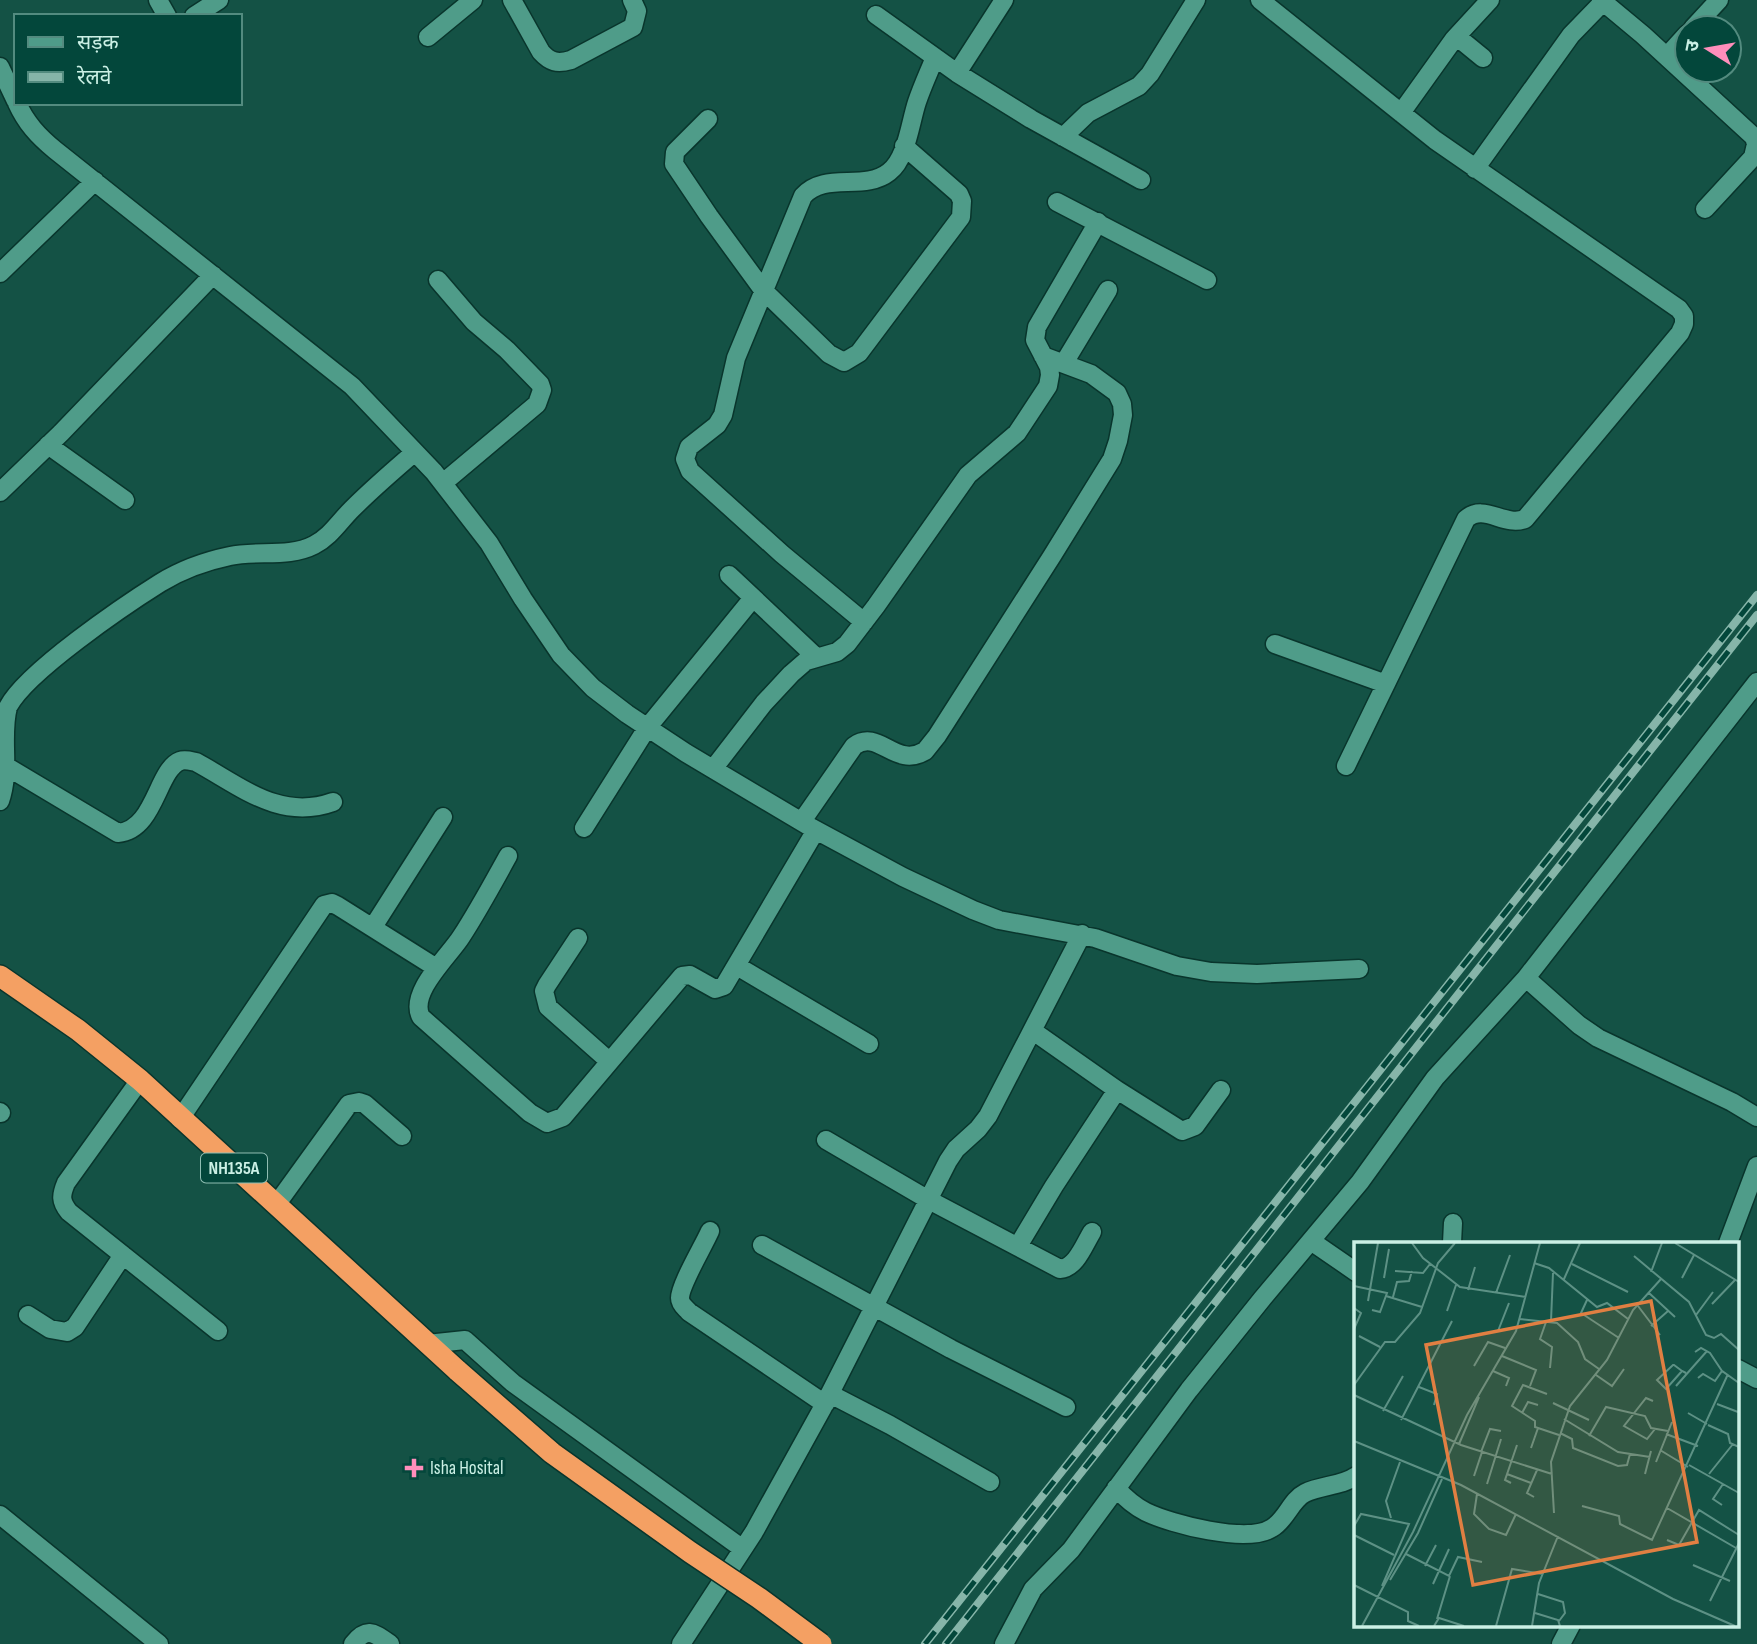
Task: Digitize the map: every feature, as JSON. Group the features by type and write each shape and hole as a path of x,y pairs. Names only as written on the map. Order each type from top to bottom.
{"highway":[{"name":"NH135A","path":"0,976 78,1030 140,1080 427,1344 552,1453 821,1644"}],"street":[{"path":"197,14 219,0"},
{"path":"428,37 473,0"},
{"path":"512,0 541,52 547,58 560,63 633,27 637,11 632,0"},
{"path":"957,73 1004,0"},
{"path":"1063,137 1088,113 1139,86 1150,74 1196,0"},
{"path":"1260,0 1475,169 1642,281 1679,309 1684,316 1680,333 1525,519 1509,522 1479,512 1472,513 1466,519 1346,766"},
{"path":"1401,113 1454,39 1490,0"},
{"path":"1706,14 1719,0"},
{"path":"1475,169 1571,35 1603,1 1754,137 1756,144 1753,157 1705,209"},
{"path":"876,15 957,73 1141,180"},
{"path":"1454,39 1461,40 1483,58"},
{"path":"1667,56 1673,49"},
{"path":"864,622 782,554 690,471 685,459 689,447 716,425 723,415 732,372 762,290 803,196 811,187 822,183 862,181 890,172 904,146 935,57"},
{"path":"0,67 14,95"},
{"path":"18,105 23,117 35,133 352,386 443,483 489,543 561,655 593,688 648,728 809,826 902,877 999,920 1082,934 1177,966 1211,972 1257,974 1359,969"},
{"path":"709,119 675,152 674,164 762,290 829,354 844,362 859,353 961,217 963,210 959,194 904,146"},
{"path":"0,272 95,181"},
{"path":"1057,202 1207,280"},
{"path":"713,769 764,703 791,674 806,662 837,652 864,622 968,475 1017,433 1048,386 1049,367 1035,340 1037,327 1098,222"},
{"path":"0,492 213,275"},
{"path":"438,280 474,322 507,350 540,384 542,390 537,404 443,483"},
{"path":"1064,363 1108,290"},
{"path":"509,856 460,939 435,967 418,1006 421,1017 537,1119 547,1123 563,1117 682,976 690,975 710,988 720,989 729,981 809,826 854,746 867,740 909,757 925,751 992,649 1112,458 1123,415 1122,404 1110,386 1091,374 1043,356"},
{"path":"48,445 125,500"},
{"path":"0,801 5,780 1,732 5,715 23,686 86,635 161,582 189,568 231,555 301,551 315,545 330,534 377,484 415,452"},
{"path":"729,575 817,657"},
{"path":"584,828 648,728 753,598"},
{"path":"1275,644 1386,684"},
{"path":"1004,1644 1033,1589 1071,1550 1197,1380 1360,1182 1435,1078 1526,978 1757,682"},
{"path":"4,765 118,833 137,827 174,766 180,761 197,762 275,805 307,810 333,802"},
{"path":"373,927 443,817"},
{"path":"180,1119 324,905 332,903 338,906 435,967"},
{"path":"681,1644 743,1549 828,1399 927,1199 956,1149 988,1116 1082,934"},
{"path":"578,938 547,985 544,991 545,1000 548,1007 608,1061"},
{"path":"737,966 869,1044"},
{"path":"1526,978 1579,1025 1598,1038 1757,1116"},
{"path":"1033,1031 1117,1090 1182,1131 1195,1126 1221,1090"},
{"path":"140,1080 65,1183 61,1194 62,1203 69,1212 218,1331"},
{"path":"1018,1246 1117,1090"},
{"path":"276,1205 349,1104 365,1104 402,1136"},
{"path":"826,1140 927,1199 1052,1265 1067,1268 1072,1265 1092,1232"},
{"path":"1728,1242 1757,1166"},
{"path":"1452,1242 1453,1223"},
{"path":"710,1231 680,1298 690,1312 828,1399 890,1425 990,1482"},
{"path":"1311,1241 1354,1271"},
{"path":"762,1245 963,1355 1066,1407"},
{"path":"28,1315 50,1329 67,1332 75,1327 123,1255"},
{"path":"427,1344 466,1340 513,1383 743,1549"},
{"path":"1740,1370 1757,1379"},
{"path":"1116,1488 1130,1502 1162,1519 1240,1534 1259,1533 1273,1528 1301,1495 1354,1478"},
{"path":"0,1515 159,1644"},
{"path":"1561,1644 1570,1626"},
{"path":"353,1644 366,1632 390,1644"}],"railway":[{"path":"925,1644 1757,595"},
{"path":"946,1644 1757,615"}],"place":[{"name":"Isha Hosital","path":"414,1468"}]}
